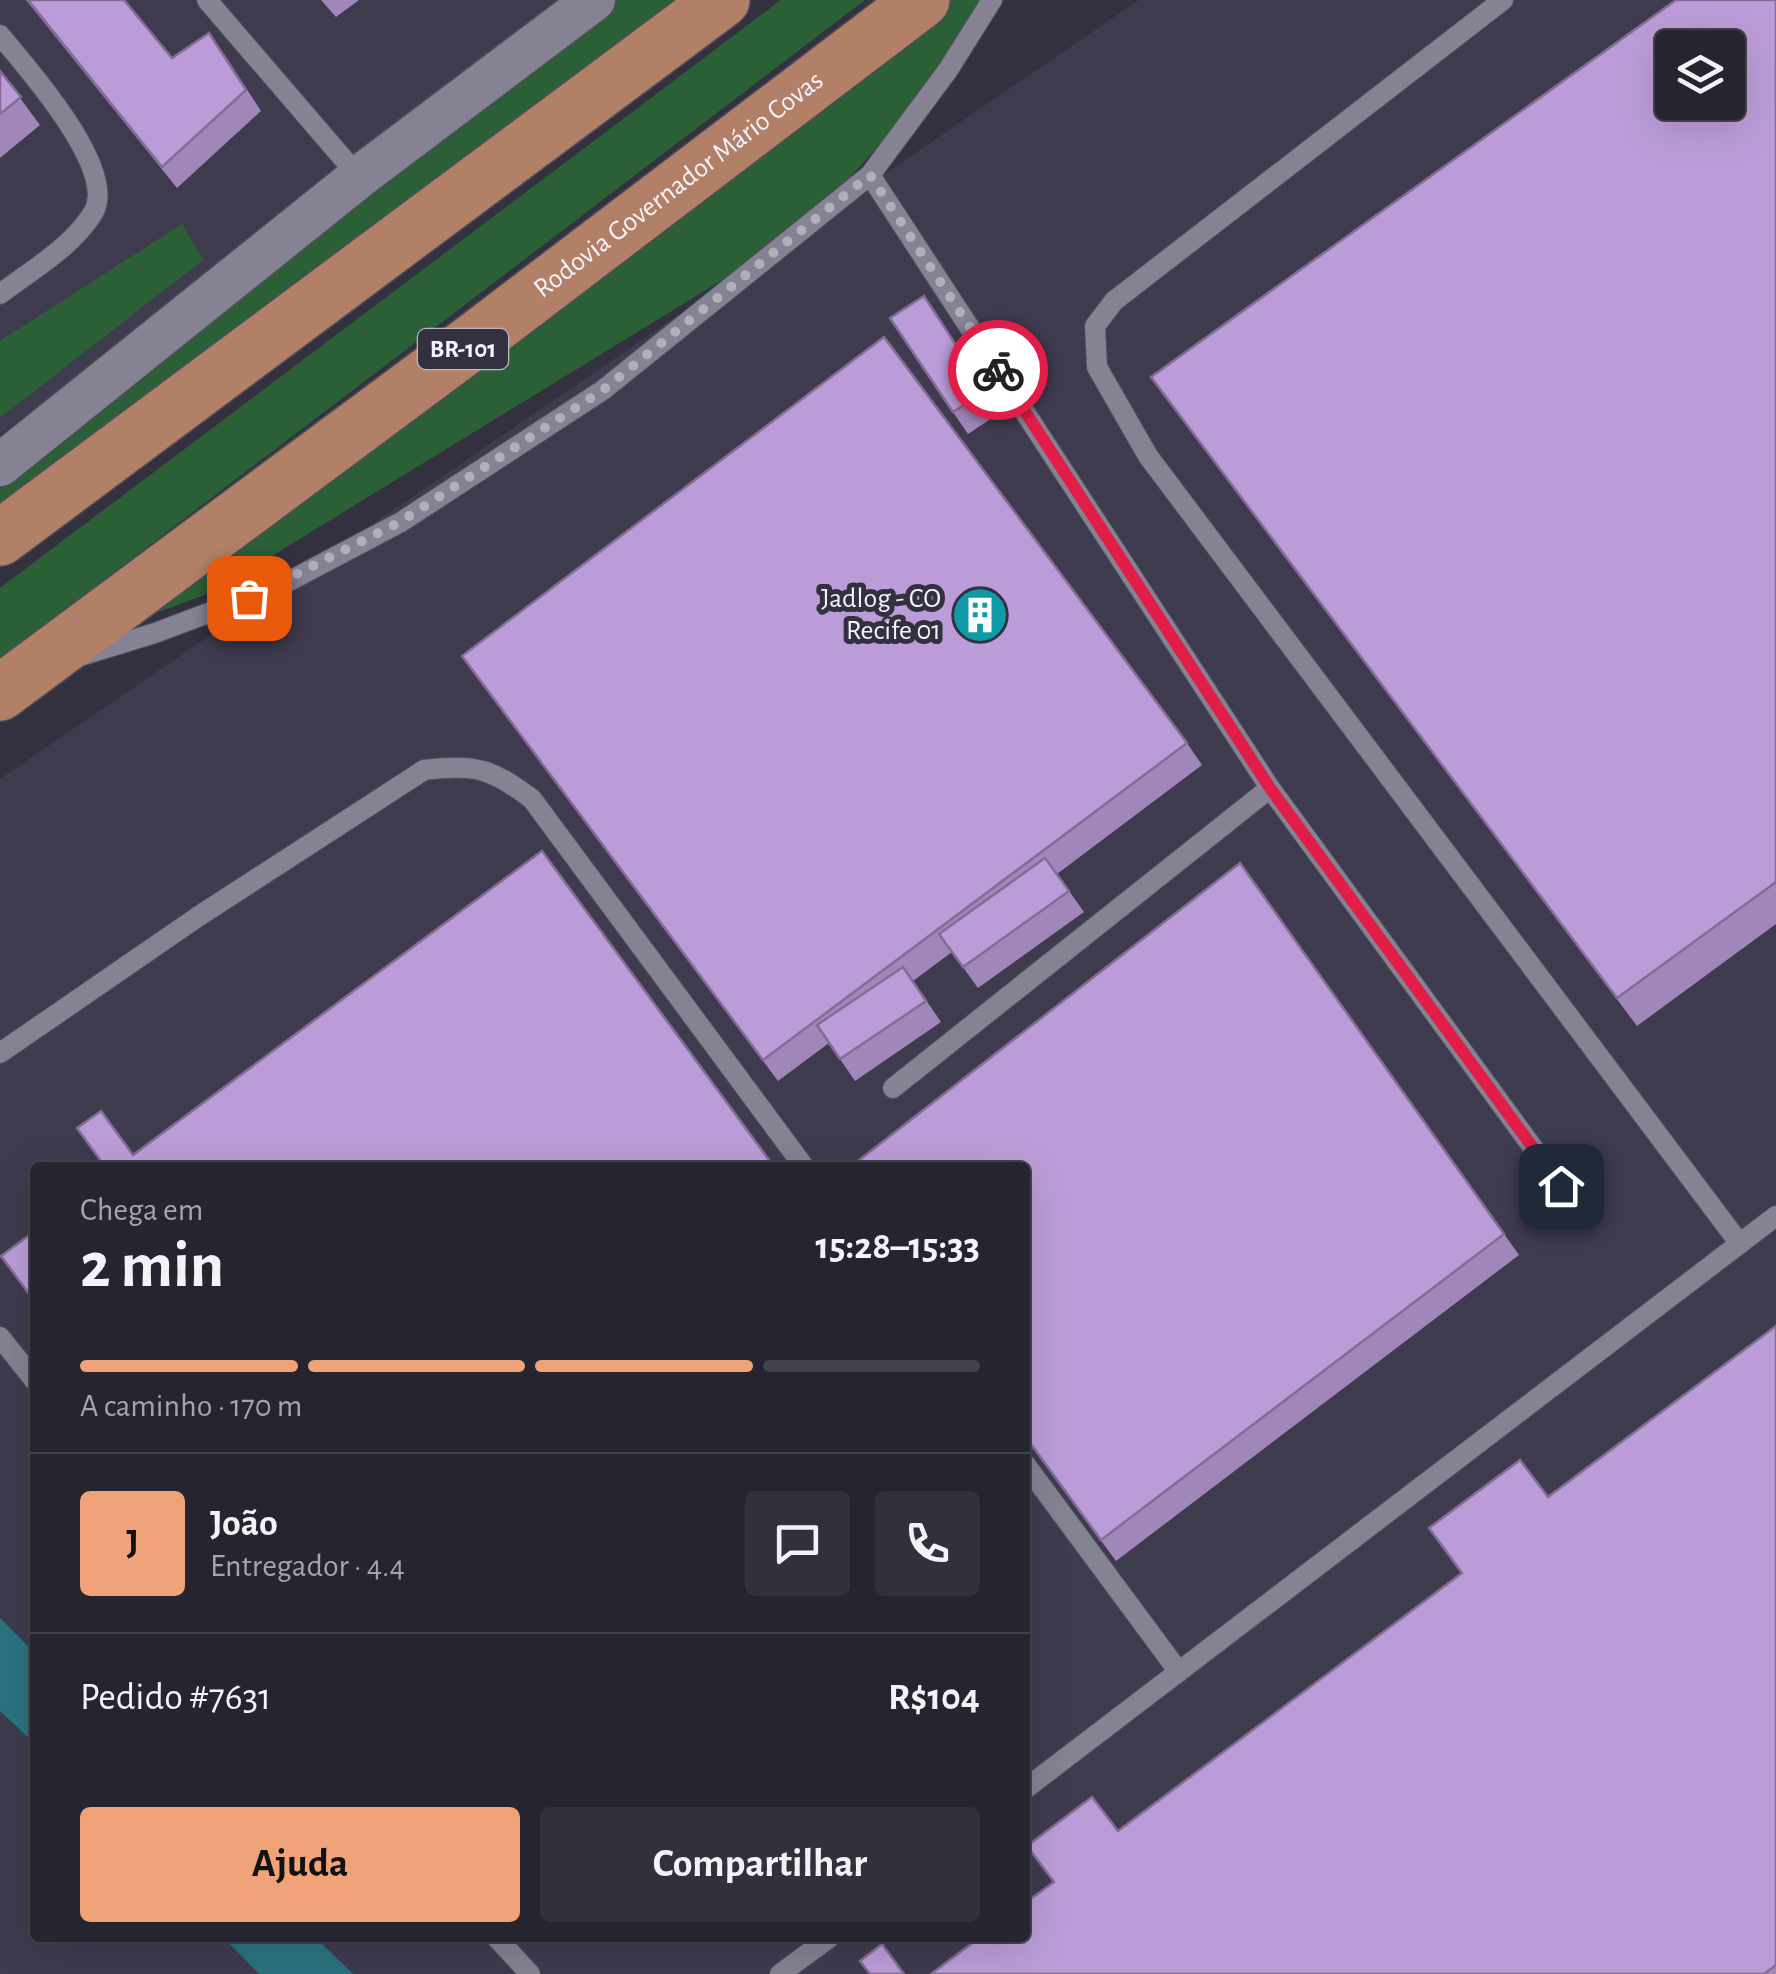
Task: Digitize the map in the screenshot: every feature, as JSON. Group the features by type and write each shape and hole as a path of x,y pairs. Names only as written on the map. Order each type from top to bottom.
{"highway":[{"path":"0,538 722,0"},
{"name":"Rodovia Governador Mário Covas","path":"15,682 472,343 922,0"}],"street":[{"path":"0,466 359,178 594,0"}],"lane":[{"path":"207,0 359,178"},
{"path":"15,682 280,586 400,522 603,390 870,175 948,70 992,0"},
{"path":"1503,0 1114,301 1095,326 1097,367 1148,456 1740,1244"},
{"path":"0,35 86,150 100,188 96,209 76,236 0,294"},
{"path":"870,175 1270,788 1561,1186"},
{"path":"0,1054 424,770 466,765 499,774 532,799 801,1162"},
{"path":"892,1088 1270,788"},
{"path":"1030,1785 1776,1216"},
{"path":"0,1337 30,1375"},
{"path":"1030,1471 1179,1672"},
{"path":"500,1942 530,1974"},
{"path":"780,1974 823,1942"}],"shaded area":[{"path":"0,0 564,0 0,435"},
{"path":"1139,0 1776,0 1776,1974 0,1974 0,779"}],"green space":[{"path":"603,0 702,0 0,524 0,461"},
{"path":"781,0 865,0 0,659 0,588"},
{"path":"938,0 986,0 948,70 799,233 213,592 85,639"},
{"path":"182,224 203,260 0,418 0,341"}],"water":[{"path":"0,1618 30,1648 30,1739 0,1711"},
{"path":"228,1942 320,1942 353,1974 259,1974"}],"building":[{"path":"28,0 124,0 172,58 209,33 246,90 162,167"},
{"path":"1676,0 1776,0 1776,882 1617,998 1151,377"},
{"path":"0,71 21,97 0,114"},
{"path":"924,296 986,391 953,412 890,318"},
{"path":"884,337 1187,743 763,1060 462,656"},
{"path":"542,851 771,1162 102,1162 77,1128 101,1111 133,1155"},
{"path":"1045,858 1069,891 963,967 939,934"},
{"path":"1240,863 1504,1234 1101,1540 1030,1443 1030,1162 857,1162"},
{"path":"903,967 926,1001 840,1059 817,1025"},
{"path":"30,1235 30,1295 1,1256"},
{"path":"1776,1326 1776,1965 1764,1974 931,1974 974,1942 1030,1942 1030,1899 1054,1882 1030,1850 1030,1844 1092,1797 1118,1831 1462,1573 1429,1528 1520,1460 1548,1497"},
{"path":"882,1944 904,1974 870,1974 860,1961"}],"way so far":[{"path":"249,598 280,586 400,522 603,390 870,175 998,370"}],"place":[{"name":"Jadlog - CO Recife 01","path":"980,615"}],"route":[{"path":"998,370 1270,788 1561,1186"}]}
